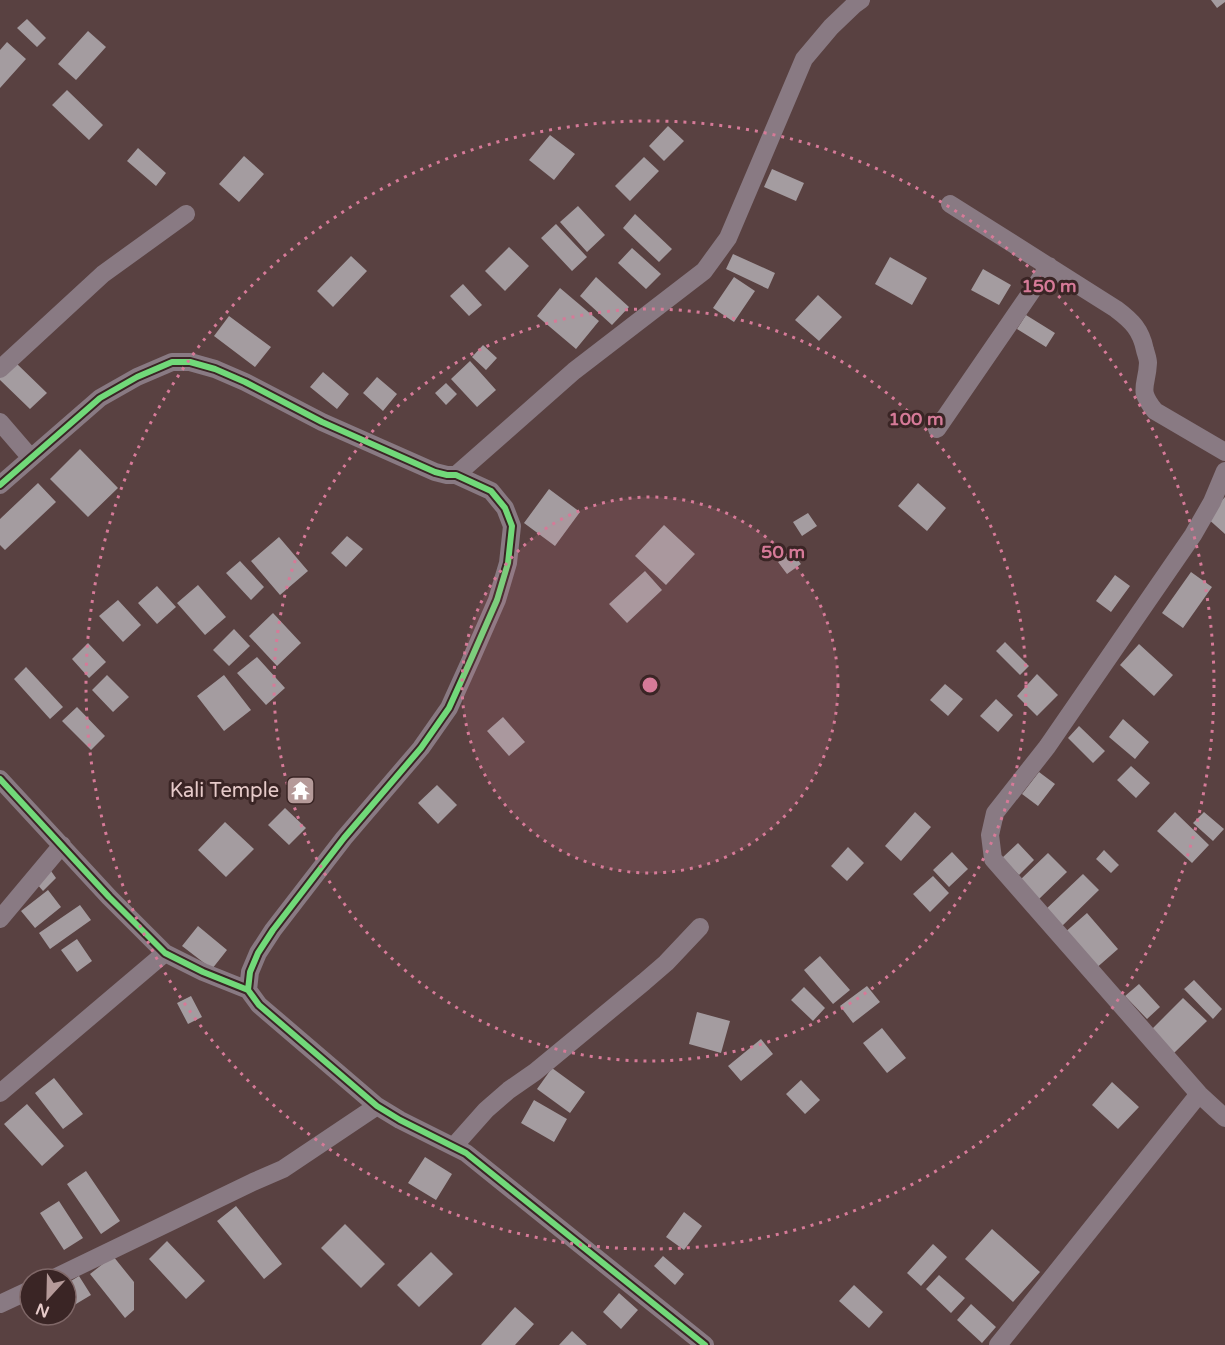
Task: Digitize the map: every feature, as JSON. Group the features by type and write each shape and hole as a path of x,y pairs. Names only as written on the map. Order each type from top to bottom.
{"street":[{"path":"456,476 574,371 704,271 728,238 804,59 831,27 861,0"},
{"path":"951,204 1116,309 1132,322 1143,339 1148,362 1143,388 1147,401 1155,411 1225,452"},
{"path":"0,369 103,274 186,214"},
{"path":"937,429 1048,266"},
{"path":"0,485 100,398 137,377 172,362 190,362 215,369 245,382 322,422 435,472 456,476 491,491 505,508 512,526 508,563 497,600 449,708 421,748 344,838 273,930 258,953 250,972 248,990"},
{"path":"0,422 31,458"},
{"path":"1225,471 1212,502 1193,535 1047,747 995,813 990,835 993,859 1199,1094 1225,1118"},
{"path":"0,779 109,897 165,953 203,972 248,990 259,1005 376,1106 466,1153 705,1345"},
{"path":"0,919 62,845"},
{"path":"454,1146 486,1110 644,982 666,963 700,927"},
{"path":"0,1093 165,953"},
{"path":"998,1345 1199,1094"},
{"path":"77,1267 283,1169 376,1106"},
{"path":"0,1304 18,1296"}],"building":[{"path":"1211,0 1225,0 1225,2 1217,8"},
{"path":"27,19 46,38 37,47 17,28"},
{"path":"88,31 106,47 76,80 58,64"},
{"path":"7,42 26,59 0,88 0,50"},
{"path":"67,90 103,125 89,140 52,105"},
{"path":"668,126 684,141 664,161 649,146"},
{"path":"550,135 575,154 554,180 529,160"},
{"path":"138,148 166,173 156,186 127,161"},
{"path":"244,156 264,174 239,202 219,184"},
{"path":"644,157 659,171 630,201 615,186"},
{"path":"772,169 804,183 796,201 764,187"},
{"path":"578,206 605,235 587,252 560,222"},
{"path":"635,214 672,249 659,262 623,228"},
{"path":"556,224 587,257 572,271 541,238"},
{"path":"509,247 529,266 505,291 485,271"},
{"path":"632,248 661,274 646,289 618,263"},
{"path":"733,254 775,273 768,289 726,269"},
{"path":"351,256 367,271 333,307 317,291"},
{"path":"890,257 927,278 912,305 875,284"},
{"path":"983,269 1011,285 999,305 971,290"},
{"path":"596,277 629,307 612,325 580,296"},
{"path":"734,277 755,291 734,322 713,308"},
{"path":"463,284 482,305 469,316 450,296"},
{"path":"560,288 599,321 576,349 537,316"},
{"path":"818,295 842,317 819,341 795,320"},
{"path":"1026,315 1055,333 1046,347 1017,329"},
{"path":"229,316 271,347 255,367 214,336"},
{"path":"483,345 497,358 486,370 472,357"},
{"path":"470,361 496,390 477,407 451,379"},
{"path":"15,362 47,393 30,409 0,380 0,377"},
{"path":"323,372 349,394 337,409 310,387"},
{"path":"377,377 397,394 383,411 363,393"},
{"path":"446,383 457,394 446,405 435,393"},
{"path":"80,449 118,488 88,517 50,479"},
{"path":"38,483 56,502 5,550 0,545 0,519"},
{"path":"918,483 946,508 927,531 898,506"},
{"path":"549,489 580,512 555,546 524,523"},
{"path":"1225,497 1225,534 1206,517"},
{"path":"808,513 817,526 802,536 793,522"},
{"path":"664,525 695,554 666,585 635,556"},
{"path":"347,536 363,549 346,567 331,553"},
{"path":"279,537 308,571 280,595 251,561"},
{"path":"792,552 801,564 787,574 778,562"},
{"path":"240,561 264,587 251,600 226,573"},
{"path":"645,571 662,590 627,623 609,604"},
{"path":"1191,572 1212,587 1183,628 1162,613"},
{"path":"1115,575 1130,586 1111,612 1096,601"},
{"path":"198,585 226,617 205,635 177,603"},
{"path":"157,586 176,607 157,624 138,603"},
{"path":"118,600 141,625 123,642 99,616"},
{"path":"273,613 301,643 277,666 249,636"},
{"path":"234,629 250,646 229,666 213,650"},
{"path":"1005,642 1029,666 1020,675 996,651"},
{"path":"88,643 106,662 89,678 72,659"},
{"path":"1139,644 1173,675 1154,696 1120,665"},
{"path":"257,657 285,688 266,705 237,673"},
{"path":"26,667 63,707 50,719 14,679"},
{"path":"1037,674 1058,695 1037,716 1017,696"},
{"path":"107,675 129,697 113,712 92,690"},
{"path":"224,675 251,710 224,731 197,696"},
{"path":"945,684 963,699 948,716 930,700"},
{"path":"996,699 1013,715 998,732 980,716"},
{"path":"77,707 105,736 91,750 62,721"},
{"path":"503,717 525,742 509,756 487,731"},
{"path":"1123,719 1149,742 1135,759 1109,737"},
{"path":"1079,726 1105,751 1093,763 1068,738"},
{"path":"1131,766 1150,783 1136,798 1117,780"},
{"path":"1039,772 1055,784 1038,806 1022,794"},
{"path":"437,785 457,805 438,824 418,803"},
{"path":"285,808 306,828 289,845 268,825"},
{"path":"915,812 931,827 901,861 885,846"},
{"path":"1175,812 1209,845 1192,863 1157,831"},
{"path":"1204,812 1224,829 1213,841 1193,823"},
{"path":"225,822 254,849 226,877 198,850"},
{"path":"1018,843 1034,860 1019,875 1002,858"},
{"path":"848,847 864,863 847,881 831,866"},
{"path":"1104,850 1119,865 1111,873 1096,859"},
{"path":"952,852 968,869 949,887 933,870"},
{"path":"1048,853 1067,872 1039,899 1020,880"},
{"path":"51,871 56,878 43,891 37,884"},
{"path":"1083,874 1099,890 1060,928 1044,911"},
{"path":"933,876 949,893 930,912 913,894"},
{"path":"48,890 61,907 35,928 21,911"},
{"path":"80,905 91,920 50,949 39,933"},
{"path":"1087,913 1118,949 1094,970 1063,934"},
{"path":"198,926 227,950 212,969 182,946"},
{"path":"77,939 92,961 77,972 61,950"},
{"path":"820,956 850,990 833,1004 804,970"},
{"path":"1194,980 1222,1009 1213,1019 1184,989"},
{"path":"1139,984 1160,1007 1147,1019 1125,996"},
{"path":"867,986 880,1002 853,1023 840,1006"},
{"path":"804,987 825,1008 813,1021 791,1000"},
{"path":"191,996 202,1017 188,1024 177,1003"},
{"path":"1183,998 1207,1021 1174,1053 1151,1030"},
{"path":"697,1012 730,1021 721,1053 689,1044"},
{"path":"882,1028 906,1058 887,1073 863,1043"},
{"path":"761,1039 773,1054 741,1081 728,1066"},
{"path":"552,1068 585,1092 570,1113 537,1089"},
{"path":"54,1078 83,1114 63,1129 35,1093"},
{"path":"801,1080 820,1100 805,1114 786,1094"},
{"path":"1112,1082 1139,1107 1118,1129 1092,1105"},
{"path":"534,1100 567,1119 554,1142 521,1123"},
{"path":"27,1104 64,1146 42,1166 4,1124"},
{"path":"425,1157 452,1174 436,1200 408,1183"},
{"path":"86,1171 120,1221 101,1234 67,1184"},
{"path":"59,1201 83,1238 64,1250 40,1213"},
{"path":"236,1206 282,1264 264,1279 217,1221"},
{"path":"684,1212 702,1226 684,1250 666,1237"},
{"path":"345,1224 385,1264 361,1288 321,1248"},
{"path":"992,1229 1040,1272 1013,1302 965,1259"},
{"path":"167,1241 205,1281 186,1299 149,1259"},
{"path":"933,1244 947,1257 921,1286 907,1273"},
{"path":"431,1252 453,1274 419,1307 397,1285"},
{"path":"113,1256 134,1282 134,1310 125,1318 90,1274"},
{"path":"663,1256 684,1274 675,1285 654,1266"},
{"path":"939,1275 965,1298 951,1313 926,1289"},
{"path":"78,1277 91,1295 78,1303"},
{"path":"854,1285 883,1312 869,1328 839,1301"},
{"path":"619,1293 638,1310 621,1329 603,1312"},
{"path":"971,1304 996,1327 982,1343 957,1320"},
{"path":"515,1307 534,1324 515,1345 481,1345"},
{"path":"572,1331 587,1345 559,1345"}],"cycle path":[{"path":"0,485 100,398 137,377 172,362 190,362 215,369 245,382 322,422 435,472 456,475 491,491 505,508 512,526 508,563 497,600 449,708 421,748 344,838 273,930 258,953 250,972 248,990"},
{"path":"0,779 109,897 165,953 203,972 248,990 259,1005 377,1106 466,1153 705,1345"}],"place":[{"name":"Kali Temple","path":"300,791"}]}
